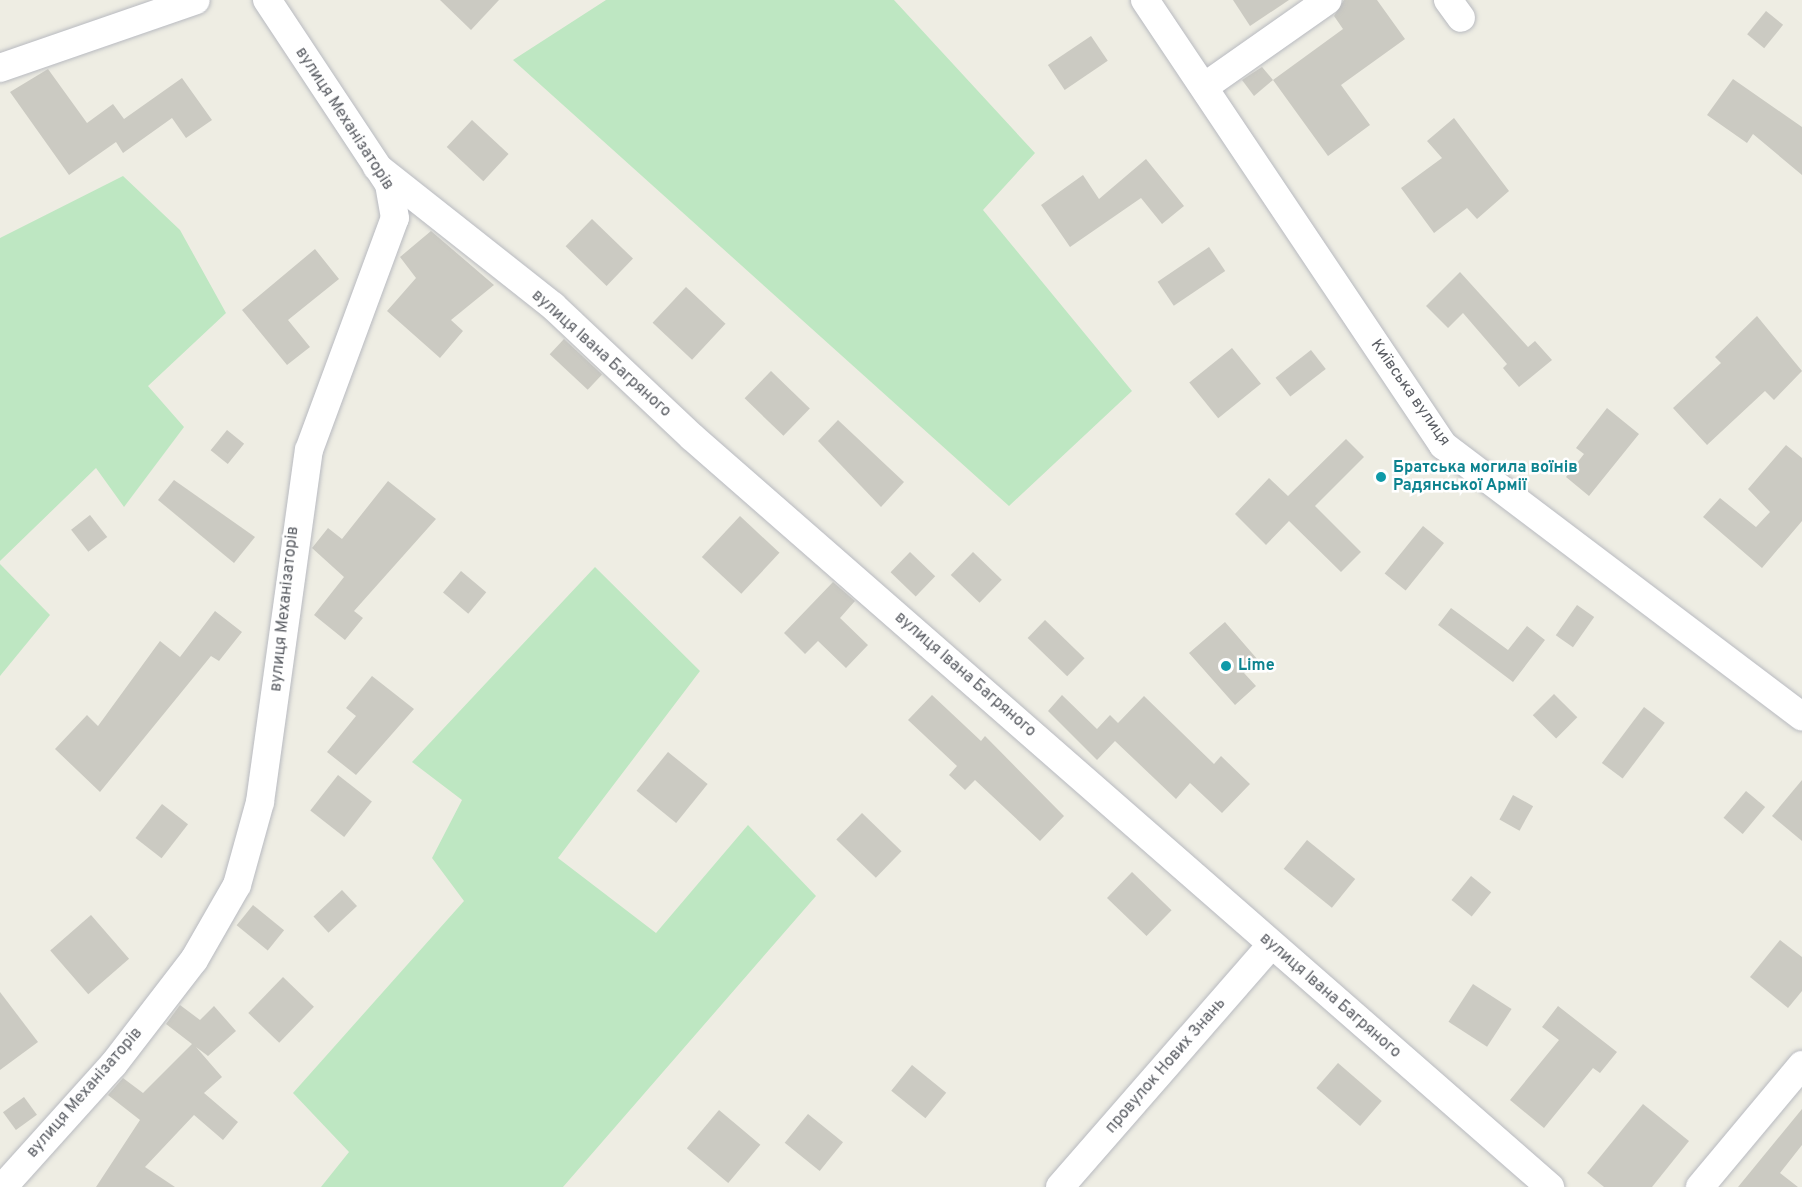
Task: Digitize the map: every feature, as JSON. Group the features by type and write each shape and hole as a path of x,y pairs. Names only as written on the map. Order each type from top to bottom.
{"street":[{"path":"0,68 196,0"},
{"name":"вулиця Механізаторів","path":"3,1187 114,1065 194,960 237,885 260,802 309,450 336,366 388,241 395,201 377,167 267,0"},
{"name":"Київська вулиця","path":"1145,0 1443,445 1802,717"},
{"path":"1204,87 1328,0"},
{"name":"вулиця Івана Багряного","path":"377,167 553,306 692,437 1550,1187"},
{"path":"388,241 407,212 429,210"},
{"name":"провулок Нових Знань","path":"1060,1187 1271,945"},
{"path":"1700,1187 1802,1065"}],"green space":[{"path":"606,0 894,0 1035,153 983,210 1132,391 1009,506 513,60"},
{"path":"123,176 180,230 226,313 148,386 184,427 124,507 96,468 0,561 0,238"},
{"path":"0,564 50,615 0,676"},
{"path":"595,567 700,671 558,858 656,933 748,825 816,896 563,1187 321,1187 349,1152 293,1093 464,901 432,858 462,800 412,762"}],"building":[{"path":"440,0 499,0 471,30"},
{"path":"1233,0 1289,0 1250,26"},
{"path":"1344,0 1377,0 1405,39 1341,85 1370,125 1328,156 1273,80 1343,29 1334,16"},
{"path":"1766,11 1783,25 1764,48 1747,34"},
{"path":"1091,36 1108,61 1065,90 1048,65"},
{"path":"1262,67 1273,80 1254,96 1242,80"},
{"path":"48,69 87,123 113,104 124,119 182,78 212,120 186,138 172,118 123,153 116,142 69,175 10,92"},
{"path":"1733,79 1802,127 1802,175 1753,134 1747,143 1707,115"},
{"path":"1454,118 1509,191 1477,219 1467,208 1434,233 1401,188 1442,158 1427,141"},
{"path":"472,120 509,154 483,181 447,147"},
{"path":"1146,159 1184,206 1162,224 1141,198 1070,247 1041,205 1083,175 1099,199"},
{"path":"592,219 633,259 607,286 566,246"},
{"path":"431,231 494,285 451,320 463,331 440,358 387,311 416,278 400,257"},
{"path":"1209,247 1225,271 1174,306 1158,282"},
{"path":"315,249 339,279 288,320 310,347 287,365 242,310"},
{"path":"1460,272 1528,347 1535,341 1552,360 1519,387 1503,368 1507,364 1463,313 1448,328 1426,306"},
{"path":"686,287 725,324 692,360 653,323"},
{"path":"1757,316 1802,371 1774,400 1765,391 1707,445 1673,408 1721,363 1715,357"},
{"path":"564,339 602,374 588,390 550,354"},
{"path":"1232,348 1261,384 1218,418 1189,383"},
{"path":"1311,350 1326,369 1290,397 1276,378"},
{"path":"771,371 810,409 783,436 745,398"},
{"path":"1607,408 1639,434 1589,496 1566,477 1584,454 1576,448"},
{"path":"838,420 904,482 881,507 818,441"},
{"path":"227,430 244,444 228,464 211,450"},
{"path":"1346,439 1364,457 1315,506 1361,552 1341,572 1289,521 1266,545 1235,514 1269,478 1288,496"},
{"path":"1786,445 1802,458 1802,521 1762,568 1703,517 1720,498 1756,527 1770,512 1748,489"},
{"path":"174,480 255,537 234,563 158,500"},
{"path":"388,481 436,519 354,611 363,618 345,640 314,615 344,577 312,548 328,528 342,539"},
{"path":"90,515 107,537 88,552 71,530"},
{"path":"740,516 779,553 741,594 702,557"},
{"path":"1423,526 1444,543 1406,590 1385,573"},
{"path":"910,552 935,576 916,596 891,572"},
{"path":"973,552 1002,580 980,603 951,575"},
{"path":"461,571 486,592 468,614 443,592"},
{"path":"833,582 855,601 840,618 868,645 846,668 818,641 805,654 784,633"},
{"path":"1577,605 1594,617 1573,647 1556,635"},
{"path":"1451,608 1508,650 1527,626 1545,640 1513,682 1438,625"},
{"path":"215,611 242,632 219,661 211,656 100,792 55,749 87,715 98,726 160,641 180,657"},
{"path":"1045,620 1085,658 1067,676 1028,638"},
{"name":"Lime","path":"1225,622 1258,660 1244,673 1256,686 1235,705 1189,653"},
{"path":"372,676 414,709 356,775 327,752 356,716 346,708"},
{"path":"1554,694 1577,717 1556,739 1533,715"},
{"path":"932,695 981,741 985,736 1064,816 1040,841 975,780 965,790 949,775 957,766 908,720"},
{"path":"1062,695 1097,729 1110,715 1118,723 1144,696 1214,764 1221,756 1250,784 1222,813 1190,783 1176,799 1115,741 1097,760 1048,711"},
{"path":"1644,707 1665,723 1623,779 1602,763"},
{"path":"668,752 708,784 676,823 637,791"},
{"path":"338,775 372,801 344,837 310,810"},
{"path":"1802,780 1802,841 1772,816"},
{"path":"1746,791 1765,807 1743,834 1724,818"},
{"path":"1513,795 1533,806 1520,831 1499,819"},
{"path":"162,804 188,824 162,858 136,838"},
{"path":"862,813 902,851 876,878 836,840"},
{"path":"1307,840 1355,879 1332,908 1284,869"},
{"path":"1132,872 1172,910 1147,936 1107,898"},
{"path":"1471,876 1491,892 1472,916 1451,900"},
{"path":"342,890 357,906 328,933 313,917"},
{"path":"253,905 284,930 268,950 237,925"},
{"path":"91,915 129,959 88,994 50,950"},
{"path":"1780,940 1802,957 1802,991 1788,1008 1750,977"},
{"path":"283,977 314,1007 279,1043 248,1013"},
{"path":"1473,984 1512,1009 1487,1047 1448,1022"},
{"path":"0,992 38,1042 0,1070"},
{"path":"180,1005 200,1020 214,1006 236,1031 208,1056 196,1047 222,1077 204,1093 238,1122 223,1140 194,1115 145,1167 175,1187 96,1187 140,1120 108,1095 123,1078 143,1093 192,1044 166,1024"},
{"path":"1558,1006 1617,1052 1600,1073 1593,1068 1544,1128 1510,1100 1559,1040 1542,1027"},
{"path":"1338,1063 1382,1101 1360,1126 1316,1088"},
{"path":"912,1065 946,1093 925,1118 891,1091"},
{"path":"24,1097 37,1115 16,1130 3,1112"},
{"path":"1643,1104 1689,1141 1652,1187 1604,1187 1587,1173"},
{"path":"1802,1109 1802,1145 1780,1173 1798,1187 1738,1187"},
{"path":"719,1110 760,1145 728,1183 687,1148"},
{"path":"808,1114 843,1142 820,1171 785,1143"}],"place":[{"name":"Братська могила воїнів Радянської Армії","path":"1381,477"},
{"name":"Lime","path":"1226,666"}]}
